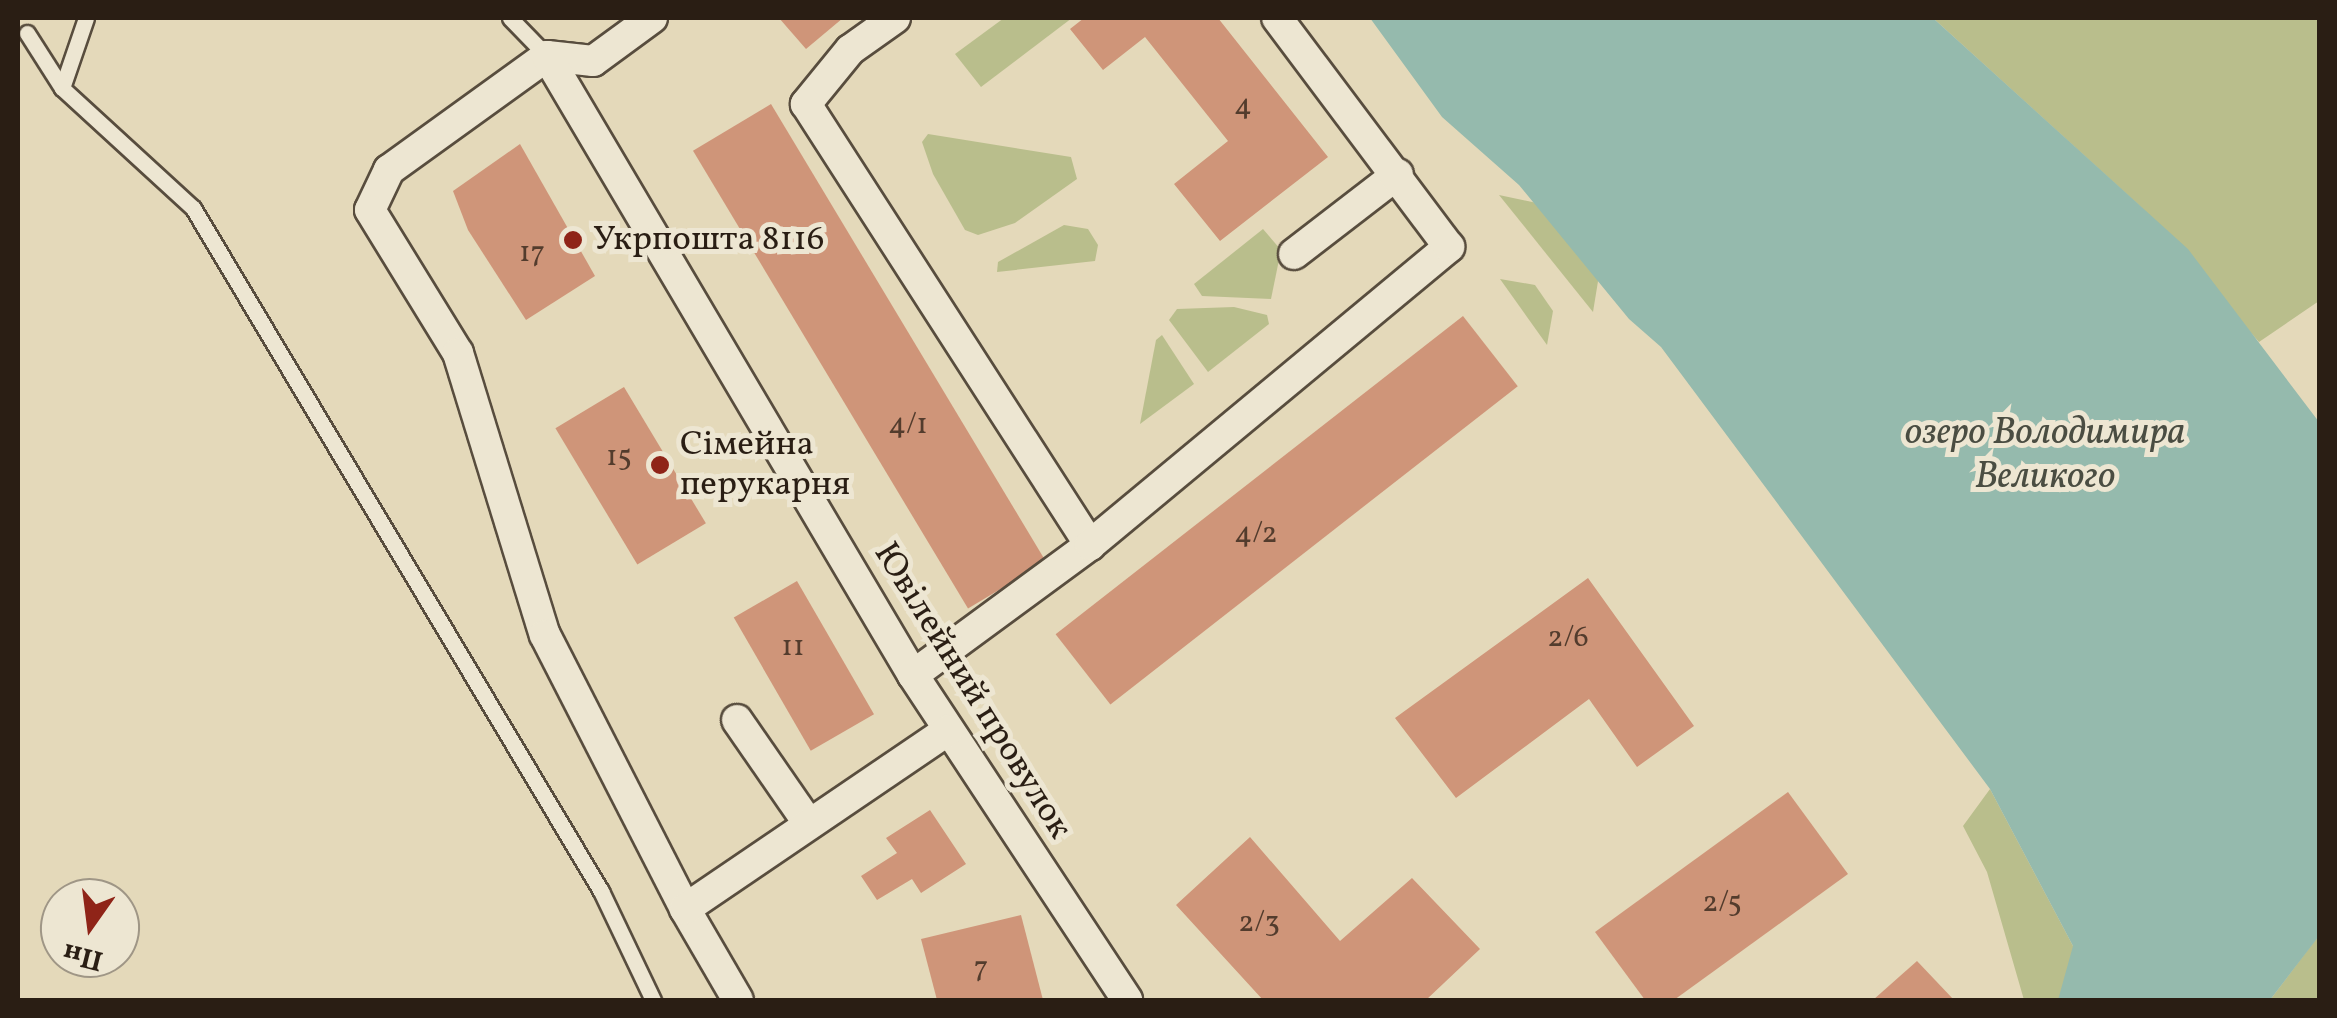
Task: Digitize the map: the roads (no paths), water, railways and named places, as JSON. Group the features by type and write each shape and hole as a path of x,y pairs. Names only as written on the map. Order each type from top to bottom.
{"street":[{"path":"652,18 593,61 546,56 390,170 370,210 458,353 544,635 685,909 738,1000"},
{"path":"895,18 850,50 806,104 1090,545"},
{"path":"913,675 1090,545 1449,246 1277,18"},
{"name":"Ювілейний провулок","path":"546,56 913,675 1127,1000"},
{"path":"1294,254 1398,174"},
{"path":"737,720 809,824"},
{"path":"685,909 948,730"}],"lane":[{"path":"62,88 86,18"},
{"path":"510,18 546,56"},
{"path":"27,33 62,88 193,208 601,892 653,1000"}],"water":[{"name":"озеро Володимира Великого","path":"1370,18 1933,18 2188,249 2319,422 2319,936 2270,1000 2058,1000 2073,946 1990,789 1661,347 1629,319 1519,185 1442,117"}],"place":[{"name":"Укрпошта 8116","path":"573,240"},
{"name":"Сімейна перукарня","path":"660,465"}]}
